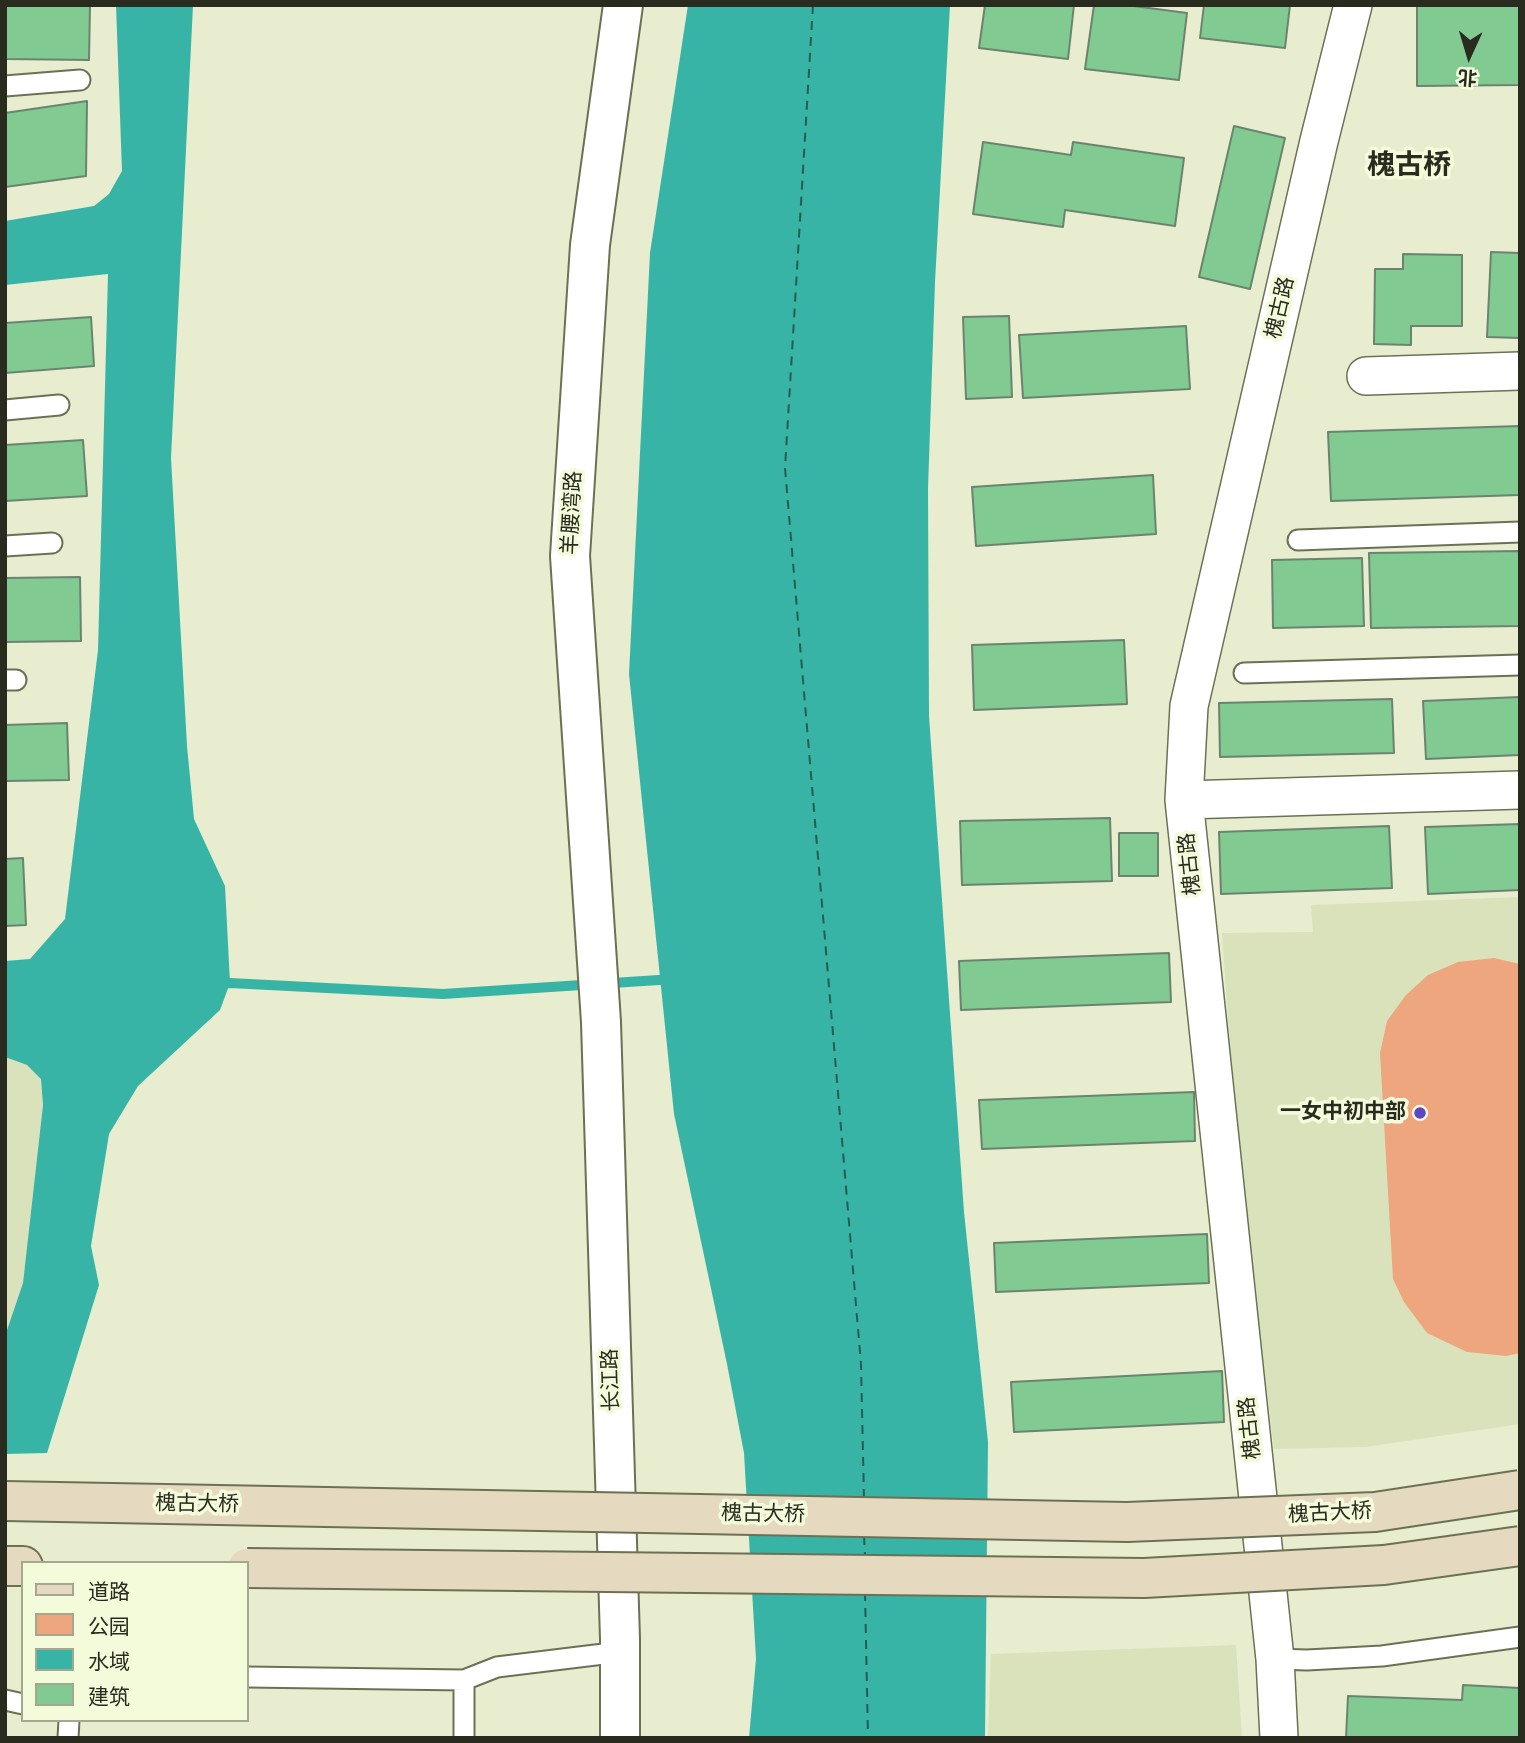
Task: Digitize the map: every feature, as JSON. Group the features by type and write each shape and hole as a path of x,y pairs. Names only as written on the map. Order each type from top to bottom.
{"main road":[{"name":"槐古大桥","path":"5,1501 1127,1522 1376,1512 1520,1490"},
{"path":"248,1568 1144,1578 1384,1565 1520,1546"}],"street":[{"name":"羊腰湾路","path":"601,1022 570,556 590,245 623,5"},
{"name":"槐古路","path":"1279,1738 1275,1659 1184,800 1189,706 1319,141 1353,5"},
{"path":"1366,376 1520,371"},
{"path":"1184,800 1520,790"},
{"name":"长江路","path":"601,1022 620,1651 620,1738"}],"lane":[{"path":"5,86 80,80"},
{"path":"5,410 59,405"},
{"path":"1298,540 1520,532"},
{"path":"5,545 52,543"},
{"path":"1244,673 1520,665"},
{"path":"1275,1659 1382,1657 1520,1637"},
{"path":"248,1677 464,1680 497,1667 620,1651"},
{"path":"464,1680 464,1738"}],"shaded area":[{"name":"一女中初中部","path":"1520,897 1520,1424 1366,1447 1274,1449 1230,1047 1222,933 1313,932 1311,905"},
{"path":"5,1057 27,1065 41,1079 43,1105 23,1283 5,1336"},
{"path":"1236,1645 1242,1738 988,1738 991,1654"}],"green space":[{"path":"1494,958 1520,964 1520,1353 1506,1356 1467,1352 1427,1333 1404,1302 1393,1279 1380,1053 1387,1021 1406,995 1428,975 1458,962"}],"water":[{"path":"116,5 193,5 171,458 187,746 194,819 225,886 230,983 220,1010 138,1086 109,1134 91,1246 99,1285 47,1453 5,1454 5,1336 23,1283 43,1105 41,1079 27,1065 5,1057 5,961 30,959 65,919 98,650 108,274 5,285 5,221 94,206 109,194 122,171"},
{"path":"688,5 950,5 935,282 928,489 929,716 964,1212 988,1442 985,1738 749,1738 756,1659 744,1453 674,1114 629,674 650,253"}],"building":[{"path":"5,5 90,5 89,60 5,59"},
{"path":"985,5 1074,5 1068,59 979,48"},
{"path":"1094,5 1126,5 1187,13 1179,80 1085,69"},
{"path":"1204,5 1290,5 1285,48 1200,38"},
{"path":"1417,5 1520,5 1520,85 1417,86"},
{"path":"87,101 86,176 5,187 5,113"},
{"path":"1234,126 1285,138 1250,289 1199,277"},
{"path":"983,142 1071,155 1073,142 1184,158 1175,226 1065,210 1063,227 973,214"},
{"path":"1491,252 1520,253 1520,338 1487,337"},
{"path":"1403,254 1462,255 1462,326 1411,326 1411,345 1374,344 1375,269 1403,269"},
{"path":"1009,316 1012,397 966,399 963,317"},
{"path":"91,317 94,366 5,373 5,323"},
{"path":"1186,326 1190,389 1023,398 1019,335"},
{"path":"1520,426 1520,495 1331,501 1328,432"},
{"path":"83,440 87,496 5,501 5,445"},
{"path":"1153,475 1156,534 976,546 972,487"},
{"path":"1520,551 1520,626 1371,628 1369,553"},
{"path":"1362,558 1364,626 1273,628 1272,560"},
{"path":"80,577 81,641 5,642 5,578"},
{"path":"1124,640 1127,704 974,710 972,645"},
{"path":"1520,697 1520,755 1426,759 1423,701"},
{"path":"1392,699 1394,753 1220,757 1219,703"},
{"path":"67,723 69,780 5,781 5,725"},
{"path":"1110,818 1112,881 962,885 960,821"},
{"path":"1520,824 1520,890 1428,894 1425,827"},
{"path":"1389,826 1392,888 1221,894 1219,832"},
{"path":"1119,833 1158,833 1158,876 1119,876"},
{"path":"23,858 26,925 5,926 5,859"},
{"path":"1169,953 1171,1002 961,1010 959,961"},
{"path":"1194,1092 1195,1141 982,1149 979,1100"},
{"path":"1207,1234 1209,1283 996,1292 994,1243"},
{"path":"1222,1371 1224,1422 1014,1432 1011,1382"},
{"path":"1463,1685 1520,1688 1520,1738 1346,1738 1348,1696 1462,1700"}],"waterway":[{"path":"215,985 230,983 443,994 674,979"}],"ferry route":[{"path":"813,5 785,468 861,1364 864,1499"},
{"path":"864,1536 865,1555"},
{"path":"865,1592 868,1738"}],"place":[{"name":"一女中初中部","path":"1420,1113"}],"district":[{"name":"槐古桥","path":"1409,167"}]}
